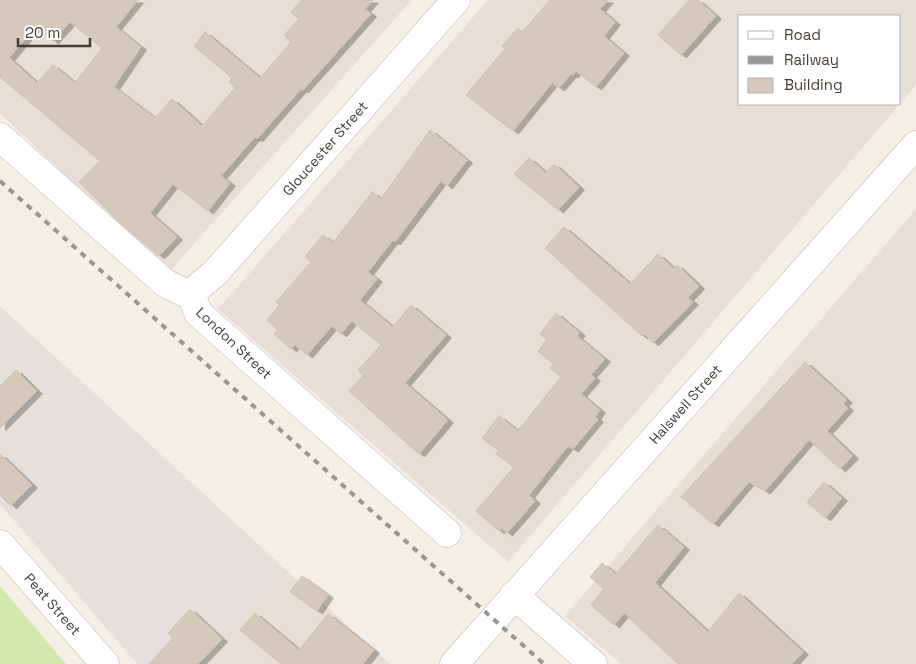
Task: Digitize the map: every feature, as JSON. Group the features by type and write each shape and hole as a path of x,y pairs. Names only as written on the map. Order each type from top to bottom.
{"street":[{"name":"Gloucester Street","path":"191,292 215,273 456,0"},
{"name":"London Street","path":"0,137 165,283 183,292 191,292 198,312 447,533"},
{"name":"Halswell Street","path":"454,664 514,594 916,145"},
{"name":"Peat Street","path":"0,544 105,664"},
{"path":"514,594 593,664"}],"shaded area":[{"path":"0,0 412,0 168,273 0,113"},
{"path":"488,0 916,0 916,85 901,103 901,15 738,15 738,105 899,105 508,562 218,309"},
{"path":"916,209 916,664 621,664 565,616"},
{"path":"0,306 284,568 203,664 137,664 0,504"},
{"path":"284,568 390,664 203,664"}],"green space":[{"path":"0,586 66,664 0,664"}],"building":[{"path":"0,0 138,0 116,27 141,47 114,87 155,118 172,99 202,126 235,88 229,82 232,78 194,46 205,32 260,78 291,42 284,35 299,19 291,12 302,0 373,0 365,9 371,14 303,90 301,89 257,139 255,137 221,176 230,183 208,211 173,184 150,213 177,237 159,256 115,218 79,182 100,161 0,77","holes":["70,22 102,48 75,83 53,65 37,83 9,58 36,26 53,41"]},
{"path":"550,0 608,0 600,9 615,22 604,36 624,53 596,87 576,71 559,88 552,83 513,131 466,95 505,49 502,46 518,28 522,32"},
{"path":"689,0 698,0 716,16 681,55 658,35"},
{"path":"430,130 467,160 447,186 441,181 395,242 393,240 368,272 377,279 360,300 393,327 411,305 446,335 405,383 448,420 419,454 349,391 363,376 358,370 381,345 352,321 341,334 332,326 307,355 295,345 291,349 274,334 278,330 267,320 280,305 276,302 311,262 305,257 323,235 333,243 372,192 381,199"},
{"path":"529,158 546,173 554,164 579,187 558,210 514,174"},
{"path":"564,227 630,284 658,254 674,269 677,265 699,286 688,298 693,302 653,343 644,334 642,336 545,248"},
{"path":"556,313 580,333 577,336 605,359 591,375 595,378 581,394 600,410 595,417 598,419 573,449 568,446 529,495 535,501 507,533 501,528 499,531 476,511 514,467 496,454 499,451 482,438 499,416 518,431 561,377 550,368 553,364 538,351 547,339 540,334"},
{"path":"805,362 847,400 843,403 848,408 827,431 853,456 840,469 809,440 765,491 749,482 713,524 681,497"},
{"path":"16,370 37,391 0,428 0,386"},
{"path":"0,454 32,485 11,506 0,495"},
{"path":"824,482 842,498 825,518 807,502"},
{"path":"658,525 684,547 655,583 708,632 739,593 803,652 792,664 678,664 624,613 614,625 591,605 604,589 590,577 602,563 616,574"},
{"path":"302,576 328,595 317,611 290,592"},
{"path":"190,609 222,639 198,664 149,664 173,638 168,633"},
{"path":"255,613 299,650 328,614 374,650 363,664 281,664 240,630"}],"railway":[{"path":"0,181 544,664"}]}
